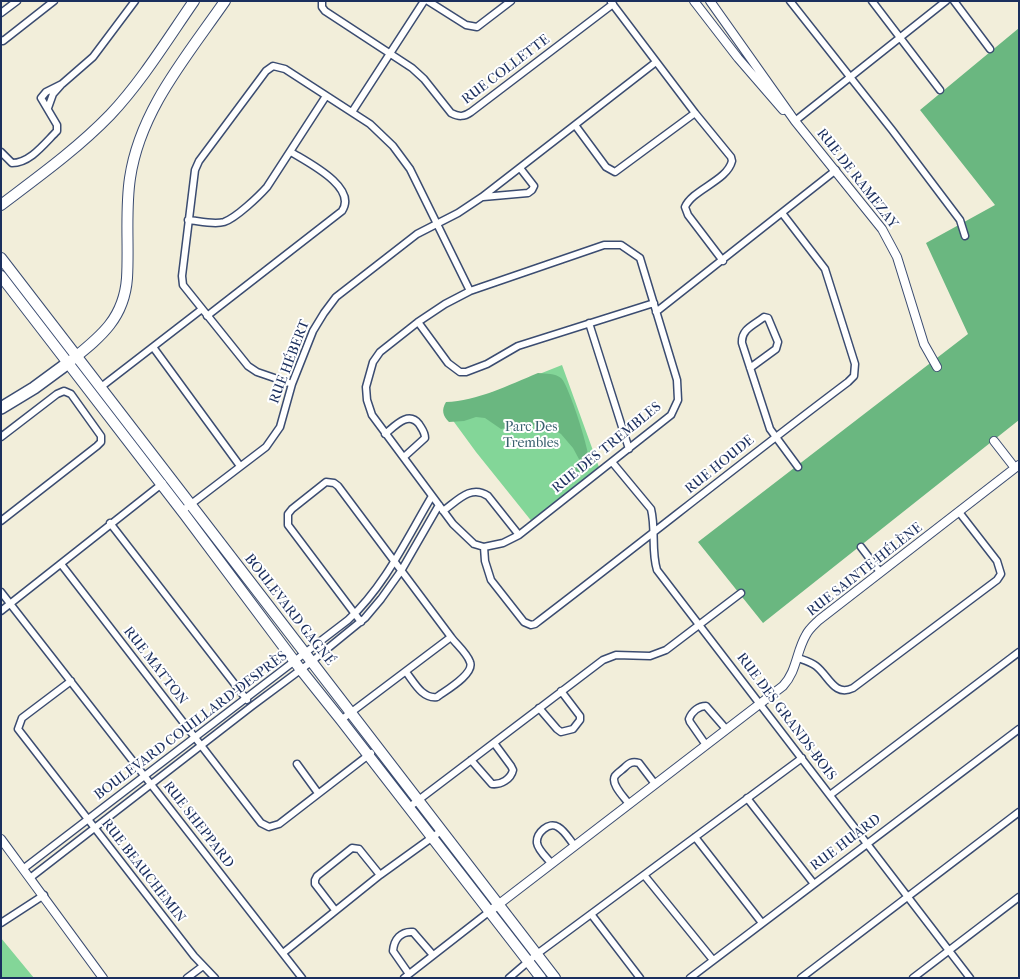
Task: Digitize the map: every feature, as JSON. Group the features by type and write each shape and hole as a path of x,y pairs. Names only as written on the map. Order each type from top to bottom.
{"highway":[{"path":"1,408 30,391 72,360"}],"main road":[{"path":"1,205 79,144 110,114 136,83 194,1"},
{"path":"72,360 110,326 118,315 124,299 127,278 129,183 135,152 145,124 163,92 225,1"},
{"name":"BOULEVARD GAGNÉ","path":"1,258 72,360 101,387 165,480"},
{"name":"BOULEVARD GAGNÉ","path":"1,276 72,360 165,480 298,666 541,978"},
{"name":"BOULEVARD GAGNÉ","path":"186,508 352,714 555,978"}],"street":[{"path":"1,13 17,1"},
{"path":"1,40 54,1"},
{"path":"1,152 12,163 22,163 57,131 57,125 41,98 42,96 62,84 92,57 135,1"},
{"path":"352,112 424,1"},
{"path":"428,1 471,27 481,25 511,1"},
{"name":"RUE DE RAMEZAY","path":"694,1 775,103 796,121"},
{"path":"790,1 960,220 964,236"},
{"path":"872,1 940,90"},
{"path":"796,121 946,1"},
{"path":"954,1 990,50"},
{"path":"612,3 695,113 731,157 732,161 728,169 691,200 685,208 688,215 723,260"},
{"name":"RUE COLLETTE","path":"322,4 325,11 412,68 424,79 452,114 465,116 612,3"},
{"path":"705,16 713,5"},
{"name":"RUE DE RAMEZAY","path":"713,5 796,121 836,170 852,194 882,229 896,257 924,344 937,367"},
{"name":"RUE HÉBERT","path":"186,508 266,447 274,437 280,426 292,384 313,331 336,297 417,234 482,197 656,62"},
{"path":"292,384 257,372 248,366 183,284 182,276 195,170 199,161 266,71 273,66 278,66 352,112 375,129 402,157 410,169 470,291"},
{"path":"188,220 216,223 226,222 259,197 268,187 326,96"},
{"path":"575,125 606,167 615,172 695,113"},
{"path":"207,316 346,205 345,196 338,185 326,174 291,152"},
{"name":"RUE HÉBERT","path":"482,197 528,193 532,190 534,186 532,181 520,168"},
{"path":"656,312 836,170"},
{"name":"RUE HOUDE","path":"484,547 485,561 491,580 524,622 531,625 535,624 854,376 856,369 825,269 782,213"},
{"name":"RUE DES TREMBLES","path":"622,245 640,258 677,380 678,400 671,414 519,535 503,543 484,547 474,544 464,535 385,434 372,415 366,387 373,362 380,352 444,304 470,291 604,246 622,245"},
{"path":"418,322 448,363 460,372 472,371 518,346 654,303"},
{"path":"101,387 202,309"},
{"path":"750,368 776,349 778,345 768,318 764,318 742,334 742,343 750,368 770,429 798,467"},
{"path":"589,323 629,448"},
{"path":"153,347 240,466"},
{"path":"1,437 57,394 66,391 71,394 101,433 100,442 97,446 1,521"},
{"path":"385,434 405,419 416,420 424,431 425,438 404,457"},
{"path":"994,441 1018,468"},
{"name":"RUE DES GRANDS-BOIS","path":"612,462 651,509 653,517 654,560 657,570 970,978"},
{"name":"RUE SAINTE-HÉLÈNE","path":"433,955 413,932 401,934 395,941 393,951 407,976 786,682 798,658 800,646 810,628 880,572 1018,468"},
{"path":"1,611 165,480"},
{"path":"361,622 288,525 288,514 292,509 326,482 334,483 338,486 395,560 401,571 450,637 470,661 471,668 467,674 437,697 431,698 426,696 406,672"},
{"path":"441,508 469,492 480,492 488,496 519,535"},
{"name":"BOULEVARD COUILLARD-DESPRÈS","path":"30,878 252,706 308,658 355,614 395,560 432,496"},
{"name":"BOULEVARD COUILLARD-DESPRÈS","path":"23,869 246,699 298,666 361,622 381,599 401,571 441,508"},
{"path":"798,658 816,666 839,690 846,691 853,688 997,580 1001,574 998,561 959,512"},
{"path":"110,523 252,706"},
{"path":"861,548 880,572"},
{"name":"RUE MATTON","path":"61,564 261,823 269,827 279,824 318,793"},
{"name":"RUE SHEPPARD","path":"1,592 302,978"},
{"path":"408,808 603,660 616,655 650,656 659,654 741,593"},
{"path":"341,720 352,714 450,637"},
{"path":"830,795 1019,652"},
{"name":"RUE BEAUCHEMIN","path":"71,681 22,718 18,729 194,956 215,978"},
{"path":"539,708 557,729 562,732 574,729 580,720 580,716 561,691"},
{"path":"706,744 689,719 693,712 700,707 706,706 726,730"},
{"name":"RUE HUARD","path":"690,978 1019,729"},
{"path":"471,760 492,784 500,784 510,777 513,770 494,743"},
{"path":"296,764 318,793 378,748"},
{"path":"509,978 537,954 802,758"},
{"path":"629,804 614,780 615,776 626,766 632,762 638,763 655,784"},
{"path":"747,798 814,884"},
{"path":"801,978 1019,812"},
{"path":"551,863 537,842 538,836 548,826 554,825 559,827 574,845"},
{"path":"283,953 380,875 441,831"},
{"path":"695,837 762,923"},
{"path":"1,840 103,978"},
{"path":"335,910 315,884 315,880 317,876 352,848 359,849 380,875"},
{"path":"644,874 713,960"},
{"path":"1,922 44,896"},
{"path":"913,978 1019,897"},
{"path":"591,914 640,978"},
{"path":"187,978 203,966"}],"green space":[{"path":"1019,28 1019,420 763,623 698,542 968,334 926,243 995,205 920,110"},
{"name":"Parc Des Trembles","path":"562,365 600,470 533,523 446,411"},
{"path":"538,373 556,375 564,383 574,405 587,448 589,466 585,471 573,471 580,461 573,448 561,434 550,427 522,424 501,429 485,418 476,417 464,421 449,422 444,415 443,410 446,402 481,396"},
{"path":"1,938 34,978 1,978"}]}
